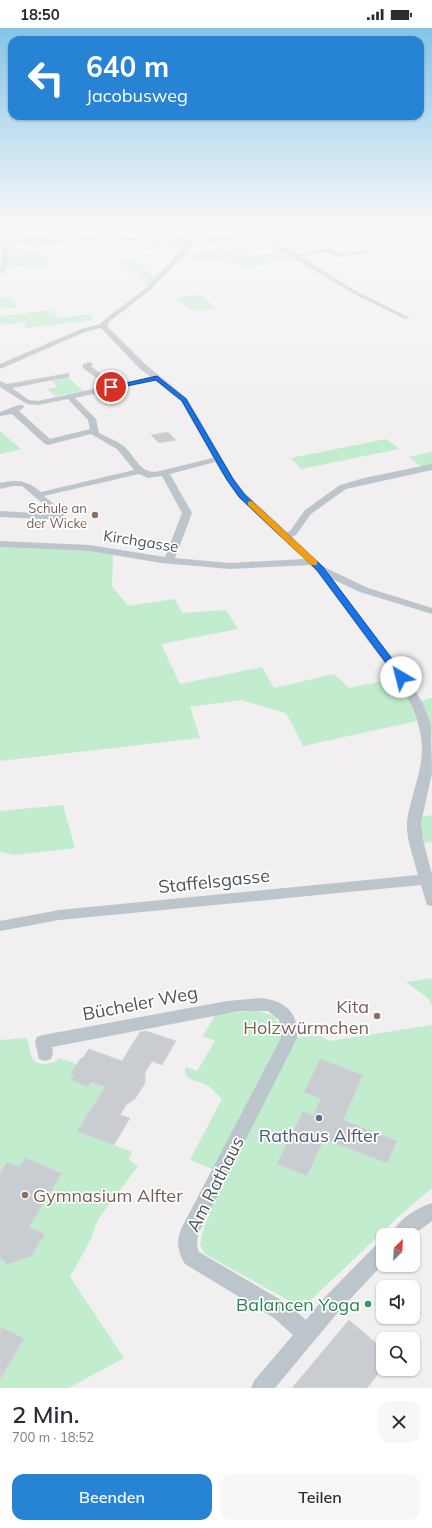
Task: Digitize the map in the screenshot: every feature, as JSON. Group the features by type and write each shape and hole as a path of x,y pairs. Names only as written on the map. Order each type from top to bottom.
{"street":[{"path":"0,367 83,330 103,326 108,319 146,290"},
{"path":"352,290 407,318"},
{"path":"103,326 130,355 184,400 218,459 242,495 316,565 401,677 416,702 425,725 428,747 427,767 414,823 416,840 429,879 432,901"},
{"path":"89,364 86,366 113,387"},
{"path":"3,385 66,375"},
{"path":"0,414 14,410 28,403 43,403 157,378"},
{"path":"3,385 28,403"},
{"path":"70,397 92,419 93,430 99,437 120,448 140,471 148,475 165,473 218,459"},
{"path":"14,410 48,442 93,430"},
{"path":"286,536 293,533 308,512 343,487 364,481 432,467"},
{"path":"39,494 140,471"},
{"path":"165,473 187,514 169,561"},
{"path":"0,486 16,482 24,482 39,494 38,496 60,513 59,518 0,514"},
{"name":"Kirchgasse","path":"0,544 77,547 169,561 237,566 278,562 316,565"},
{"name":"Kirchgasse","path":"278,562 299,548"},
{"path":"316,565 364,590 432,611"},
{"name":"Staffelsgasse","path":"0,926 59,915 429,879"},
{"name":"Bücheler Weg","path":"45,1054 43,1042 213,1010 256,1004"},
{"name":"Am Rathaus","path":"256,1004 269,1005 286,1016 290,1023 289,1038 189,1233 187,1246 188,1252 192,1258 281,1311 307,1334"},
{"path":"407,1228 432,1211"},
{"path":"261,1388 332,1304 376,1258"}],"green space":[{"path":"200,295 217,309 190,309 176,298"},
{"path":"11,297 18,307 0,309 0,298"},
{"path":"51,310 59,318 89,314 94,320 26,328 24,322 0,325 0,318 2,317 0,316"},
{"path":"68,377 83,391 56,396 47,389 58,387 52,381"},
{"path":"0,431 21,449 0,454"},
{"path":"386,439 399,449 301,469 291,458"},
{"path":"432,452 432,466 423,468 409,457"},
{"path":"0,547 93,551 113,555 112,586 128,606 175,599 182,613 226,610 238,629 161,644 180,684 262,667 274,688 334,674 349,688 397,678 405,692 417,721 303,746 286,713 241,700 190,707 200,738 0,761"},
{"path":"432,698 432,736 429,720 420,701"},
{"path":"63,805 75,848 14,855 0,852 0,811"},
{"path":"432,815 432,842 423,843 421,817"},
{"path":"432,978 432,1006 428,998 406,982"},
{"path":"255,1010 274,1016 282,1029 295,1037 321,1036 329,1041 432,1025 432,1188 386,1228 376,1228 376,1238 313,1298 301,1303 288,1300 205,1254 200,1244 204,1227 210,1214 206,1212 215,1170 190,1160 222,1099 204,1083 188,1078 185,1072 186,1067 197,1071 215,1041 203,1036 215,1015"},
{"path":"27,1038 31,1055 37,1063 45,1064 60,1058 76,1064 70,1074 74,1076 72,1080 88,1087 91,1082 105,1087 77,1131 132,1152 129,1160 138,1166 101,1215 95,1226 92,1237 70,1277 124,1358 68,1388 0,1388 0,1040"}],"building":[{"path":"168,432 176,440 159,443 151,435"},
{"path":"146,1031 176,1041 162,1065 152,1061 145,1073 145,1083 135,1099 126,1105 120,1115 130,1118 114,1145 77,1131 105,1087 91,1082 88,1087 71,1080 74,1076 70,1074 81,1058 83,1058 89,1049 122,1061 140,1032"},
{"name":"Rathaus Alfter","path":"320,1059 363,1075 343,1120 397,1141 387,1163 324,1139 307,1176 277,1164 303,1111 313,1116 321,1099 304,1092"},
{"name":"Gymnasium Alfter","path":"25,1158 62,1173 29,1227 45,1234 31,1256 5,1265 5,1261 0,1259 0,1173 7,1162 19,1167"},
{"path":"349,1320 376,1343 377,1376 367,1388 292,1388"},
{"path":"0,1327 24,1338 0,1380"}],"slow traffic":[{"path":"250,504 314,563"}],"place":[{"name":"Schule an der Wicke","path":"95,515"},
{"name":"Kita Holzwürmchen","path":"377,1016"},
{"name":"Rathaus Alfter","path":"319,1118"},
{"name":"Gymnasium Alfter","path":"25,1195"},
{"name":"Balancen Yoga","path":"368,1304"}],"route":[{"path":"111,387 157,378 184,400 230,480 242,495 320,569 401,677"}]}
